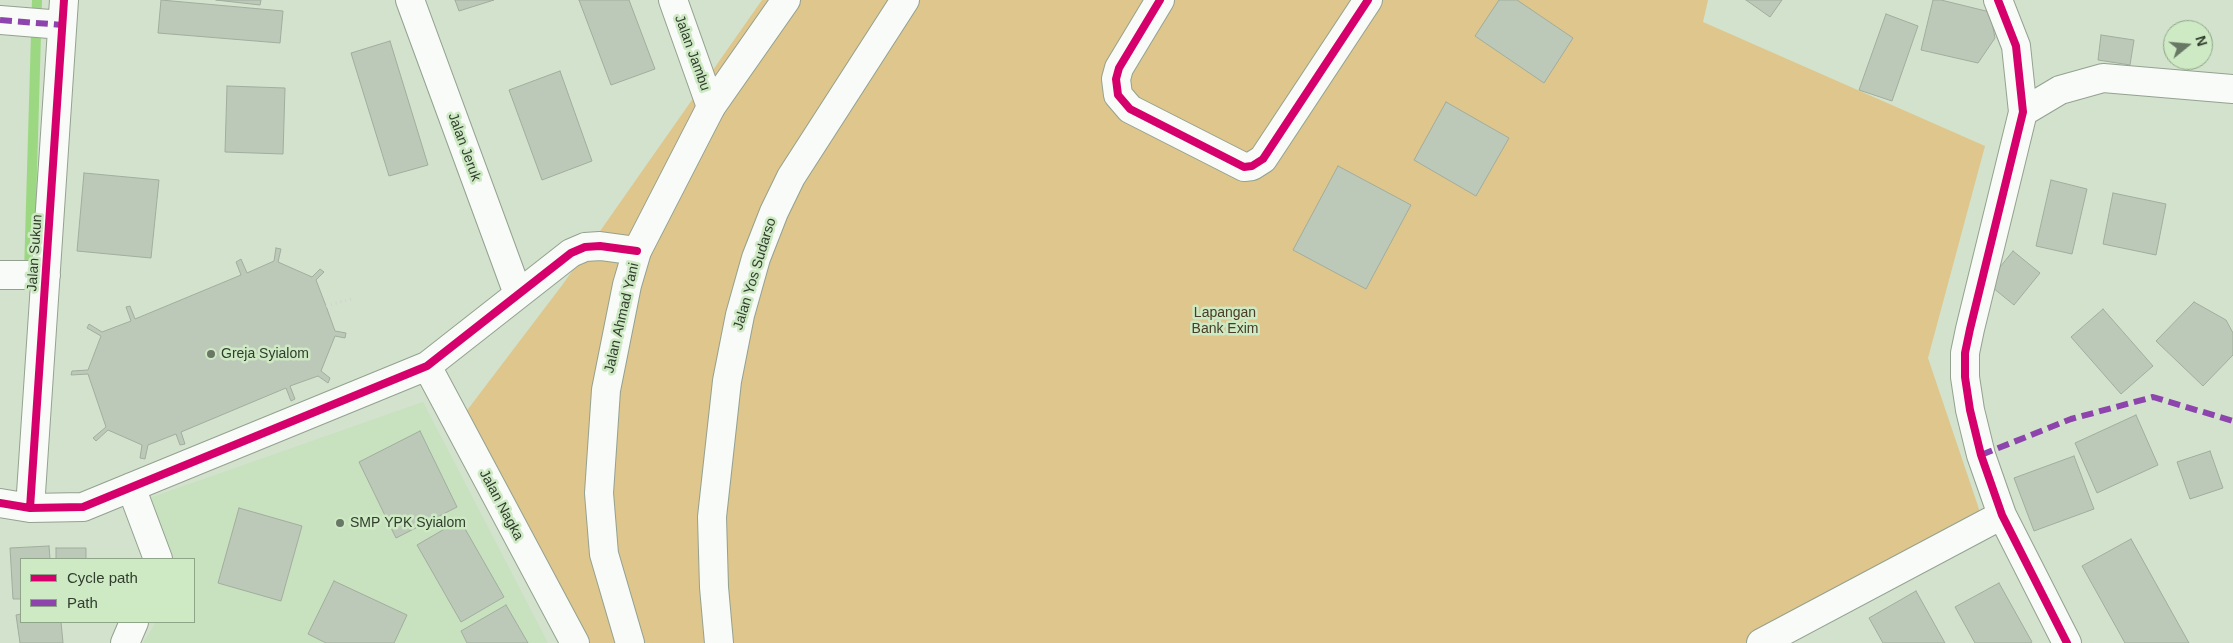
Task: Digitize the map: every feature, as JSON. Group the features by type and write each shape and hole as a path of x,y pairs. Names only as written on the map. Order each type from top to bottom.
{"main road":[{"name":"Jalan Jeruk","path":"410,0 518,294"},
{"name":"Jalan Jambu","path":"672,0 711,106"},
{"name":"Jalan Ahmad Yani","path":"630,643 604,554 599,493 606,390 626,294 637,251 711,106 786,0"},
{"name":"Jalan Yos Sudarso","path":"719,643 714,588 712,517 727,381 740,315 756,258 774,212 791,177 905,0"},
{"path":"1160,0 1119,68 1116,79 1118,95 1130,109 1244,167 1252,166 1263,159 1368,0"},
{"path":"1998,0 2016,46 2022,112 1965,353 1965,377 1970,410 1981,455 2002,515 2068,643"},
{"path":"0,20 63,12"},
{"name":"Jalan Sukun","path":"30,508 63,12"},
{"path":"2022,112 2060,90 2103,78 2233,89"},
{"path":"0,503 30,508 83,506 428,366 571,253 584,247 600,246 637,251"},
{"path":"0,275 46,275"},
{"name":"Jalan Nagka","path":"428,366 575,643"},
{"path":"131,486 158,558"},
{"path":"1761,643 2002,515"},
{"path":"125,643 134,623"}],"path":[{"path":"326,306 351,299"}],"shaded area":[{"name":"SMP YPK Syialom","path":"423,402 548,643 528,643 506,605 461,631 467,643 394,643 407,615 334,581 308,634 326,643 143,643 155,623 195,623 195,558 161,558 144,500","holes":["420,432 457,507 396,537 359,462","239,508 302,527 281,601 218,583","460,520 504,597 461,622 417,545"]}],"green space":[{"name":"Lapangan Bank Exim","path":"762,0 1708,0 1703,22 1985,146 1928,358 1983,521 1745,643 583,643 465,413 563,284"}],"building":[{"path":"161,0 283,11 280,43 158,33"},
{"path":"216,0 261,0 260,5"},
{"path":"455,0 494,0 459,11"},
{"path":"579,0 629,0 655,69 611,85"},
{"path":"1499,0 1517,0 1573,38 1544,83 1475,36"},
{"path":"1746,0 1782,0 1770,17"},
{"path":"1933,0 1941,0 1990,12 1995,38 1978,63 1921,50"},
{"path":"1886,14 1918,26 1892,101 1859,90"},
{"path":"2101,35 2134,40 2130,65 2098,60"},
{"path":"390,41 428,165 389,176 351,53"},
{"path":"560,71 592,161 542,180 509,90"},
{"path":"227,86 285,88 283,154 225,152"},
{"path":"1446,102 1509,138 1476,196 1414,160"},
{"path":"1338,166 1411,205 1366,289 1293,250"},
{"path":"84,173 159,180 151,258 77,251"},
{"path":"2051,180 2087,189 2072,254 2036,246"},
{"path":"2113,193 2166,204 2156,255 2103,244"},
{"name":"Greja Syialom","path":"276,248 281,249 278,262 312,277 320,269 324,272 316,280 335,331 346,333 345,338 335,336 321,371 330,378 328,383 318,376 290,386 295,399 291,401 286,388 181,432 185,444 180,445 176,434 148,445 145,459 140,458 142,445 108,430 96,441 93,438 106,427 88,374 71,375 72,371 88,370 101,336 87,328 89,324 102,332 131,321 126,307 130,306 135,319 241,275 236,262 241,259 247,273 274,261"},
{"path":"2013,251 2040,273 2014,305 1987,283"},
{"path":"2194,302 2226,320 2233,333 2233,355 2203,386 2156,341"},
{"path":"2103,309 2153,366 2121,394 2071,337"},
{"path":"2136,415 2158,465 2097,493 2075,443"},
{"path":"420,431 457,507 396,538 359,462"},
{"path":"2210,451 2223,488 2190,499 2177,462"},
{"path":"2074,456 2094,509 2034,531 2014,478"},
{"path":"239,508 302,526 281,601 218,583"},
{"path":"460,520 504,597 461,622 417,545"},
{"path":"2131,539 2189,643 2125,643 2082,566"},
{"path":"49,546 50,558 20,558 20,599 13,599 10,548"},
{"path":"56,548 86,548 86,558 56,558"},
{"path":"334,581 407,615 394,643 326,643 308,634"},
{"path":"1999,583 2032,642 1975,643 1955,607"},
{"path":"1916,591 1945,643 1883,643 1869,618"},
{"path":"506,605 528,643 467,643 461,631"},
{"path":"20,614 20,623 61,623 63,643 20,643 16,615"}],"waterway":[{"path":"29,273 37,0"}],"marked path":[{"path":"0,20 62,25"},
{"path":"1981,455 2071,419 2153,397 2233,421"}],"cycle path":[{"path":"30,508 64,0"},
{"path":"1160,0 1119,68 1116,79 1118,95 1130,109 1244,167 1252,166 1263,159 1368,0"},
{"path":"1998,0 2016,46 2023,112 1970,329 1965,353 1965,377 1970,410 1981,455 2002,515 2067,643"},
{"path":"0,503 30,508 83,507 427,366 571,253 585,247 600,246 637,251"}],"place":[{"name":"Greja Syialom","path":"211,354"},
{"name":"SMP YPK Syialom","path":"340,523"}]}
